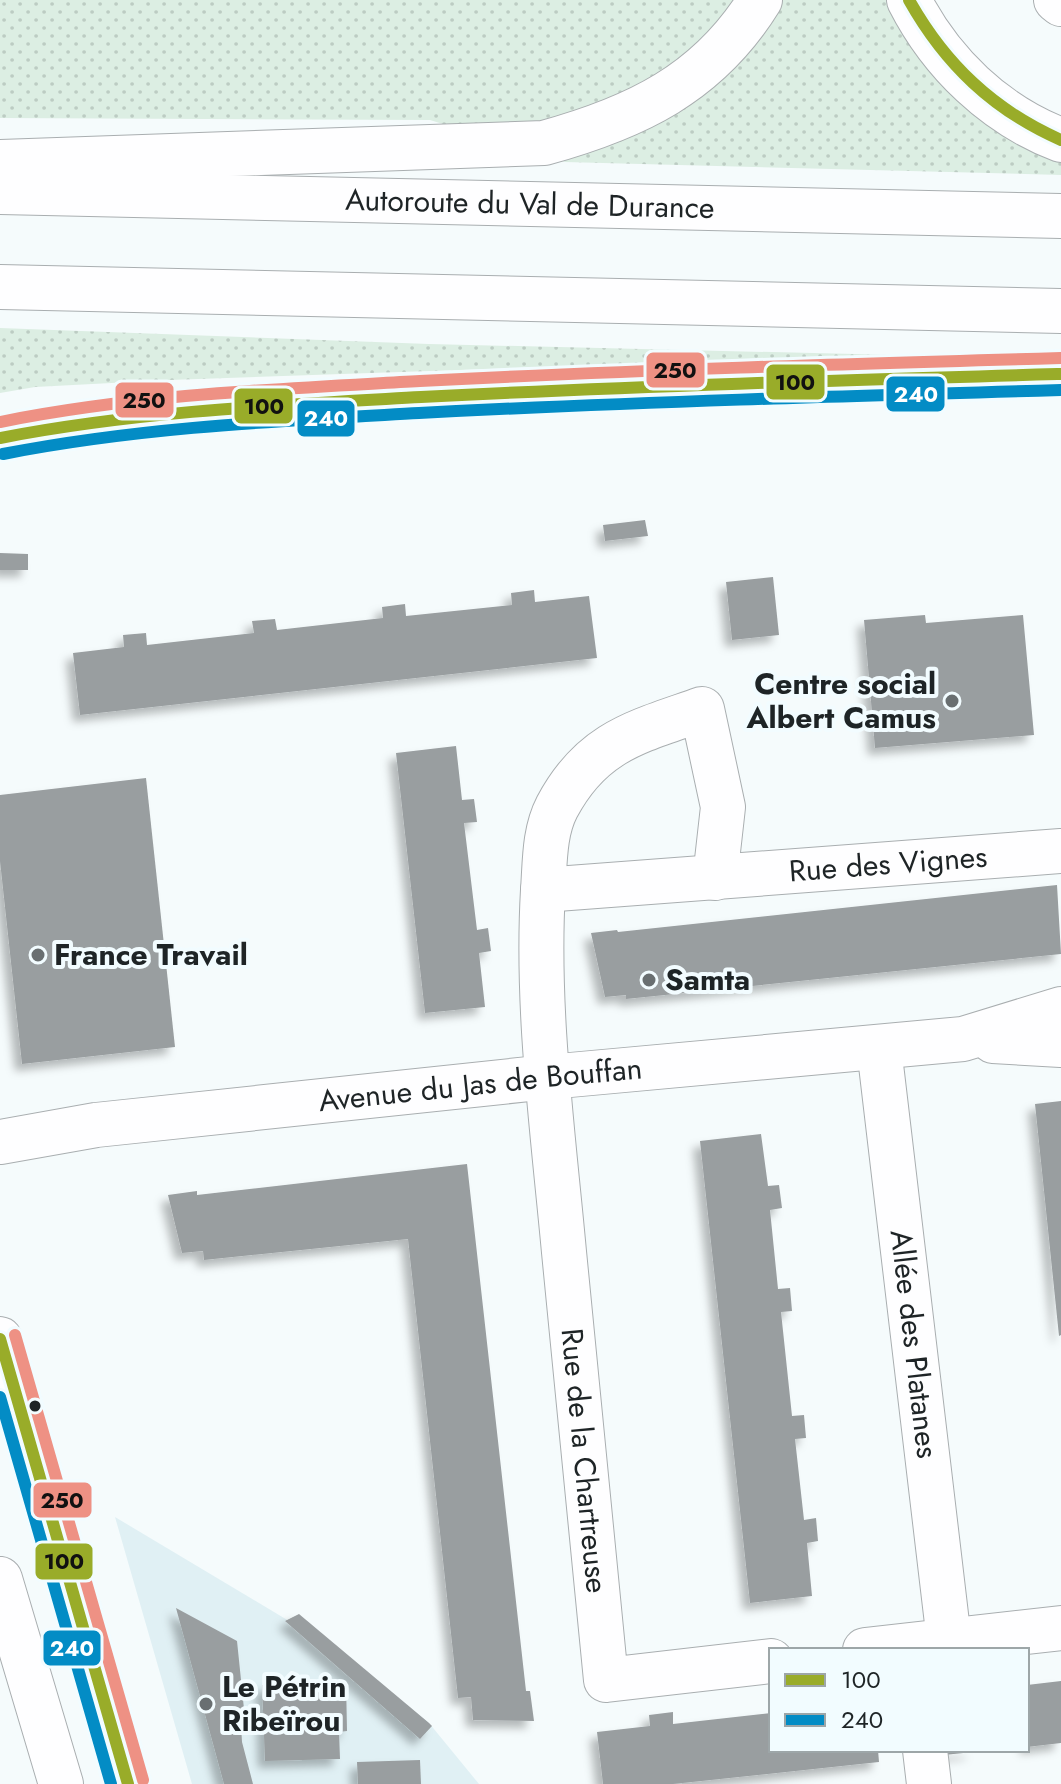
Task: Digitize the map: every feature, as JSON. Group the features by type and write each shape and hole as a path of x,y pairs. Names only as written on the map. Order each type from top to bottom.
{"main road":[{"path":"0,162 544,143 598,128 680,85 716,57 742,28 760,0"},
{"path":"909,0 952,63 984,96 1018,121 1061,140"},
{"path":"1056,0 1061,4"},
{"name":"Autoroute du Val de Durance","path":"0,192 1061,216"},
{"path":"0,287 1061,311"},
{"path":"0,438 44,428 162,411 488,393 1061,374"},
{"path":"548,1077 541,934 546,841 556,809 578,774 597,754 630,734 702,709 723,807 715,878"},
{"name":"Rue des Vignes","path":"543,890 1061,851"},
{"name":"Avenue du Jas de Bouffan","path":"963,1039 1061,1009"},
{"name":"Avenue du Jas de Bouffan","path":"0,1142 96,1125 548,1077 963,1039 1061,1045"},
{"name":"Allée des Platanes","path":"879,1048 947,1645"},
{"name":"Rue de la Chartreuse","path":"548,1077 606,1680 769,1661"},
{"path":"0,1339 128,1784"},
{"path":"0,1579 61,1784"},
{"path":"898,1648 947,1645 1061,1628"},
{"path":"925,1752 929,1784"}],"shaded area":[{"path":"115,1517 289,1621 372,1677 429,1723 479,1784 192,1784"}],"green space":[{"path":"0,0 889,0 1061,159 1061,175 565,162 430,120 0,118"},
{"path":"0,328 429,344 896,355 169,380 35,387 0,393"}],"building":[{"path":"645,520 648,536 605,541 603,525"},
{"path":"0,553 28,554 28,570 0,570"},
{"path":"773,577 779,635 732,640 726,582"},
{"path":"534,590 535,602 589,596 597,658 80,715 73,653 124,647 123,635 146,633 147,645 254,633 252,621 275,619 277,630 383,618 382,607 405,604 406,616 512,605 511,593"},
{"name":"Centre social Albert Camus","path":"925,615 926,623 1023,615 1034,735 875,748 864,620"},
{"path":"456,746 462,800 474,799 477,822 464,823 477,930 488,928 491,951 479,953 485,1007 425,1013 396,753"},
{"path":"146,778 175,1047 22,1064 0,861 0,795"},
{"path":"1057,885 1061,954 626,999 626,995 605,997 591,933 618,932"},
{"path":"1061,1101 1061,1335 1059,1336 1035,1104"},
{"path":"761,1134 768,1186 779,1185 782,1208 770,1210 778,1289 790,1288 792,1311 781,1312 792,1416 804,1415 806,1438 795,1439 804,1520 816,1518 818,1541 807,1543 812,1596 750,1603 700,1141"},
{"path":"467,1164 526,1691 530,1691 534,1721 473,1720 471,1697 458,1698 408,1239 204,1260 203,1251 182,1253 168,1195 197,1191 197,1195"},
{"path":"176,1608 237,1641 244,1709 240,1710 242,1742 253,1784 224,1784"},
{"path":"299,1614 432,1726 420,1739 285,1621"},
{"path":"346,1681 347,1731 339,1732 340,1759 265,1761 262,1685"},
{"path":"1061,1681 1061,1743 1029,1747 1029,1685"},
{"path":"673,1712 673,1724 769,1713 769,1752 878,1752 879,1762 673,1784 603,1784 597,1732 650,1726 649,1715"},
{"path":"943,1752 973,1752 944,1755"},
{"path":"420,1760 421,1784 358,1784 357,1762"}],"transit line":[{"name":"100","path":"909,0 938,45 973,83 1014,114 1061,140"},
{"name":"250","path":"0,422 157,399 314,387 660,370 1061,358"},
{"name":"100","path":"0,438 157,415 315,403 661,386 1061,374"},
{"name":"240","path":"3,454 158,431 314,419 660,402 1061,390"},
{"name":"250","path":"15,1335 143,1780"},
{"name":"100","path":"0,1339 128,1784"},
{"name":"240","path":"0,1397 111,1784"}],"place":[{"name":"Centre social Albert Camus","path":"952,701"},
{"name":"France Travail","path":"38,955"},
{"name":"Samta","path":"649,980"},
{"name":"Le Pétrin Ribeïrou","path":"206,1704"}]}
